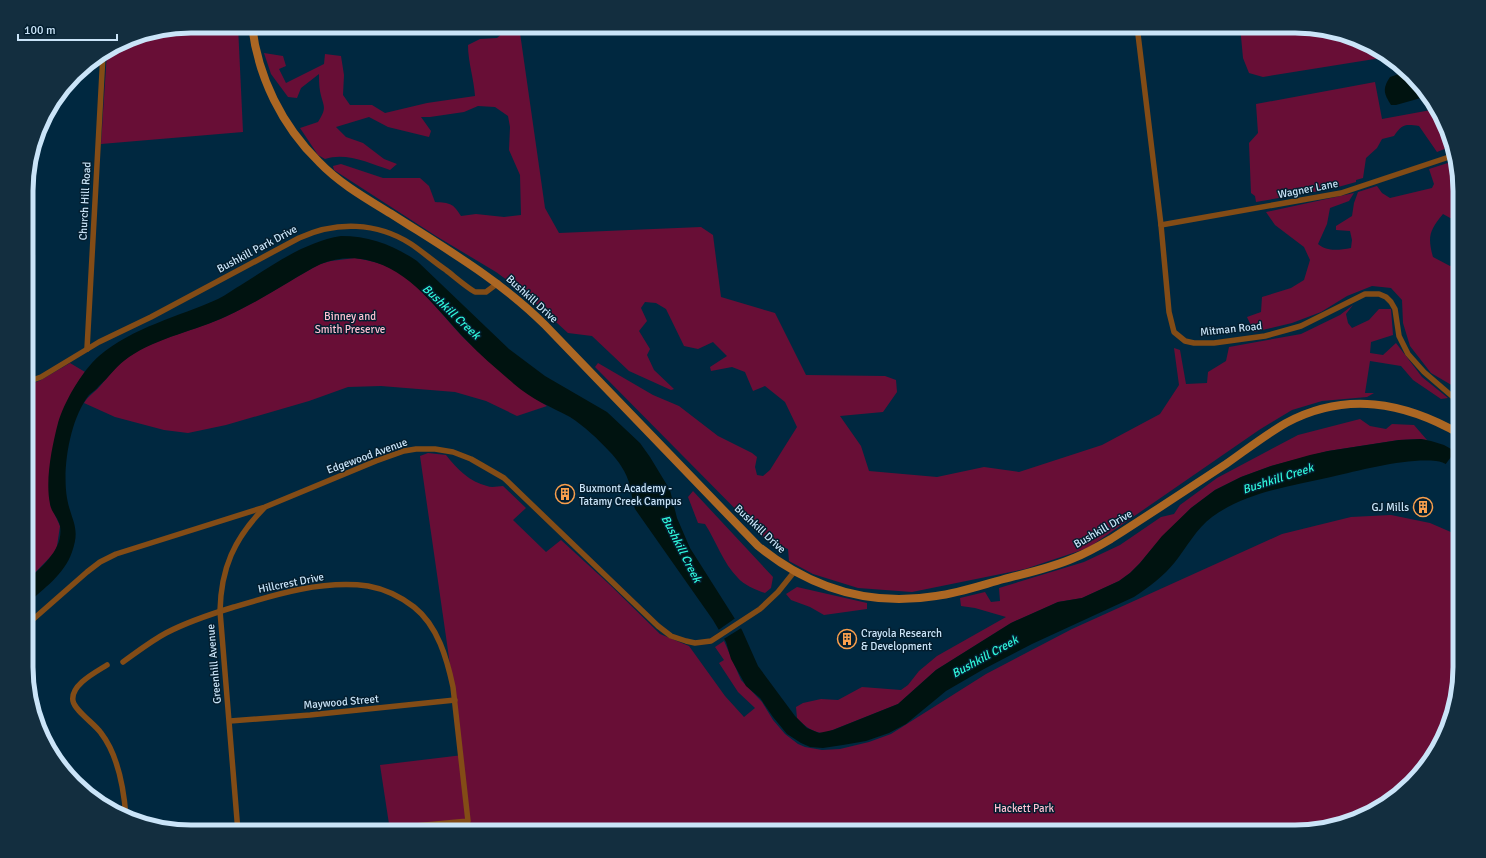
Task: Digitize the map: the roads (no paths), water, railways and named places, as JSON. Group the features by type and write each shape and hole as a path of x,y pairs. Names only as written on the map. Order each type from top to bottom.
{"main road":[{"name":"Bushkill Drive","path":"253,33 260,69 276,104 294,133 319,163 353,190 498,283 526,306 545,325 749,538 794,572 818,583 845,592 871,597 903,599 948,594 1062,563 1111,539 1286,423 1313,412 1336,406 1364,404 1397,407 1425,416 1453,430"}],"street":[{"name":"Mitman Road","path":"1138,33 1161,225 1170,321 1174,332 1185,340 1194,343 1214,343 1265,336 1301,326 1365,294 1379,294 1386,297 1395,309 1399,336 1408,354 1424,372 1453,397"},
{"name":"Church Hill Road","path":"87,349 103,60"},
{"name":"Wagner Lane","path":"1161,225 1342,193 1449,157"},
{"name":"Bushkill Park Drive","path":"33,380 41,377 99,342 151,317 299,238 314,231 327,228 358,226 371,228 394,235 411,244 475,292 486,292 498,283"},
{"name":"Edgewood Avenue","path":"33,619 100,562 116,554 265,507 376,461 404,451 422,448 453,452 471,459 504,478 664,632 686,641 695,643 711,641 754,614 766,604 794,572"},
{"name":"Greenhill Avenue","path":"237,825 220,611 220,592 222,578 231,554 245,529 265,507"},
{"name":"Hillcrest Drive","path":"123,662 166,633 220,611 256,600 297,590 322,586 346,585 369,587 391,592 415,608 428,622 439,640 449,669 455,700 468,821 425,825"},
{"path":"107,665 78,685 74,692 73,700 76,708 100,731 114,754 126,811"},
{"name":"Maywood Street","path":"230,721 310,715 455,700"}],"water":[{"path":"1401,74 1422,98 1391,105 1385,94 1385,88 1390,77"},
{"name":"Bushkill Creek","path":"341,236 352,236 381,242 399,250 417,261 509,349 545,376 607,412 640,443 670,490 677,518 690,548 742,630 758,666 795,716 807,728 819,733 833,730 898,704 936,670 1011,623 1058,602 1082,598 1119,581 1140,563 1162,536 1191,508 1215,490 1241,477 1271,466 1328,451 1399,440 1421,439 1444,445 1453,450 1453,469 1446,464 1436,461 1411,461 1369,468 1285,487 1239,501 1225,508 1206,522 1166,572 1134,597 1032,644 984,669 946,691 906,724 889,733 866,741 823,748 810,747 787,734 760,698 746,686 731,659 726,642 713,620 635,509 627,476 619,463 605,446 570,417 534,398 514,384 472,346 422,292 397,272 383,265 367,260 332,260 317,266 259,300 227,316 152,344 141,350 129,357 89,395 82,405 72,430 67,459 67,498 74,524 76,536 75,543 64,568 47,587 33,599 33,575 51,556 59,542 60,526 51,507 48,484 52,452 58,423 74,387 86,370 99,356 126,337 156,323 218,299 289,255 314,243"}],"place":[{"name":"Buxmont Academy - Tatamy Creek Campus","path":"565,494"},
{"name":"GJ Mills","path":"1423,507"},
{"name":"Crayola Research & Development","path":"847,639"}],"park label":[{"name":"Binney and Smith Preserve","path":"350,322"},
{"name":"Hackett Park","path":"1024,808"}]}
